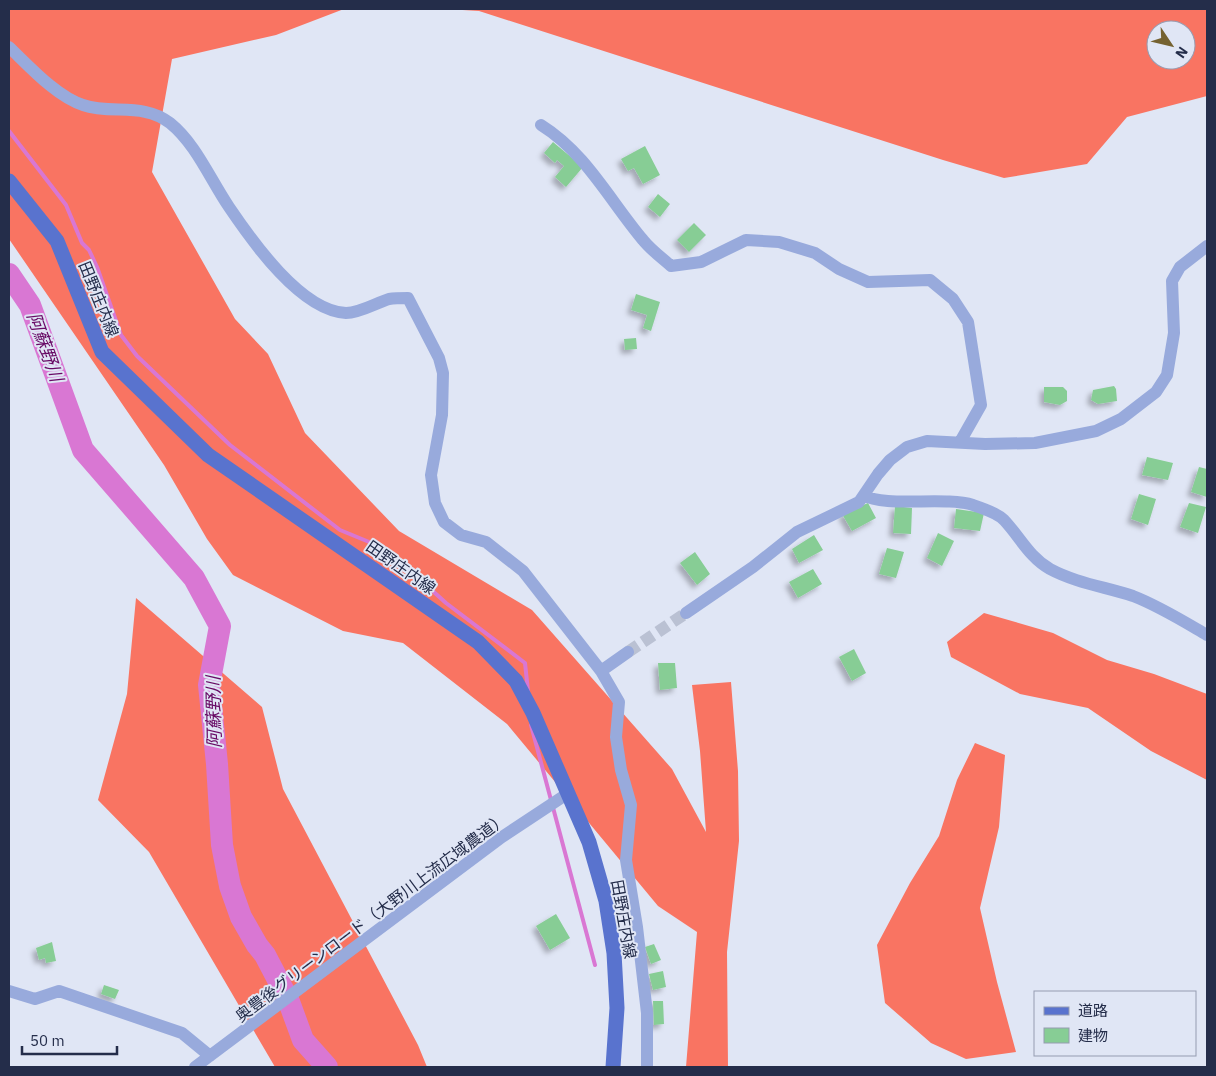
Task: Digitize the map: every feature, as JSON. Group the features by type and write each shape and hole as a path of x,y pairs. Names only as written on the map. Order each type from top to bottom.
{"main road":[{"name":"田野庄内線","path":"9,181 57,241 102,352 208,455 478,642 516,681 533,713 589,842 606,901 614,953 617,1008 613,1067"}],"street":[{"path":"9,47 64,96 81,105 98,109 138,109 169,122 186,139 229,207 278,271 301,294 326,309 347,313 391,299 408,298 439,358 443,373 442,415 431,475 435,503 444,522 461,535 486,542 523,571 601,670 619,702 616,736 621,770 631,806 626,860 637,927 647,1013 647,1067"},
{"path":"541,125 560,137 574,151 644,242 672,266 701,262 746,240 779,242 815,253 839,269 868,282 930,280 953,299 968,322 981,405 960,442"},
{"path":"686,613 752,567 797,532 854,506 890,460 907,447 927,441 1030,443 1074,436 1096,430 1121,419 1148,399 1162,384 1170,364 1175,328 1172,287 1174,276 1180,267 1207,246"},
{"path":"864,495 887,500 950,501 971,504 992,512 1003,519 1038,562 1052,570 1133,596 1156,606 1207,635"},
{"path":"601,670 628,652"},
{"name":"奥豊後グリーンロード（大野川上流広域農道）","path":"195,1067 502,836 567,794"},
{"path":"9,991 36,999 60,991 182,1033 210,1056"}],"shaded area":[{"path":"9,9 344,9 276,35 172,59 152,172 235,319 268,354 305,433 399,531 532,610 672,769 706,832 700,751 692,685 731,682 738,771 739,841 727,952 728,1067 686,1067 697,932 658,906 507,724 403,643 343,631 233,575 207,539 164,465 9,239"},
{"path":"446,9 1207,9 1207,96 1127,117 1087,164 1004,178 479,11"},
{"path":"136,598 262,707 283,789 418,1045 427,1067 275,1067 149,852 98,800 127,694"},
{"path":"984,613 1053,633 1107,660 1154,674 1207,694 1207,780 1151,751 1088,708 1020,694 951,657 947,642"},
{"path":"975,743 1005,755 999,827 980,908 1016,1052 966,1059 931,1043 885,1003 877,945 910,883 939,836 957,780"}],"building":[{"path":"553,142 583,167 566,187 555,177 564,166 557,160 555,163 544,153"},
{"path":"645,146 660,175 643,184 634,168 628,171 621,159"},
{"path":"658,194 670,204 660,217 648,207"},
{"path":"694,223 706,235 689,252 677,240"},
{"path":"636,294 660,302 651,331 643,328 647,315 631,310"},
{"path":"636,338 637,349 625,350 624,339"},
{"path":"1114,386 1117,401 1098,404 1091,400 1093,390"},
{"path":"1044,387 1063,387 1067,391 1067,401 1060,405 1044,402"},
{"path":"1147,457 1173,463 1168,480 1142,475"},
{"path":"1199,467 1207,469 1207,497 1191,492"},
{"path":"1139,494 1156,499 1148,525 1131,519"},
{"path":"868,503 876,518 852,531 842,514"},
{"path":"1189,503 1206,507 1198,533 1180,527"},
{"path":"895,506 912,508 911,534 893,533"},
{"path":"956,509 984,513 980,531 954,528"},
{"path":"938,533 954,541 942,566 927,558"},
{"path":"814,535 823,550 799,563 792,549"},
{"path":"887,548 904,552 896,578 879,574"},
{"path":"695,552 710,574 697,585 680,563"},
{"path":"813,569 822,584 798,598 789,582"},
{"path":"854,649 866,673 852,681 839,657"},
{"path":"658,663 675,663 677,688 660,690"},
{"path":"556,914 570,938 550,950 536,926"},
{"path":"52,942 56,961 46,963 45,958 39,960 36,948"},
{"path":"654,944 661,960 651,964 645,947"},
{"path":"663,971 666,987 653,990 649,974"},
{"path":"104,985 119,990 115,999 101,994"},
{"path":"653,1001 663,1001 664,1024 654,1025"}],"waterway":[{"path":"9,131 66,205 82,243 89,250 97,267 121,335 137,356 230,445 340,530 374,544 404,565 446,603 525,663 528,691"},
{"name":"阿蘇野川","path":"9,274 30,305 83,450 194,578 220,626 209,685 217,764 222,845 230,886 241,917 265,955 288,999 303,1040 327,1067"},
{"path":"531,725 595,965"}],"tunnel":[{"path":"628,652 686,613"}]}
